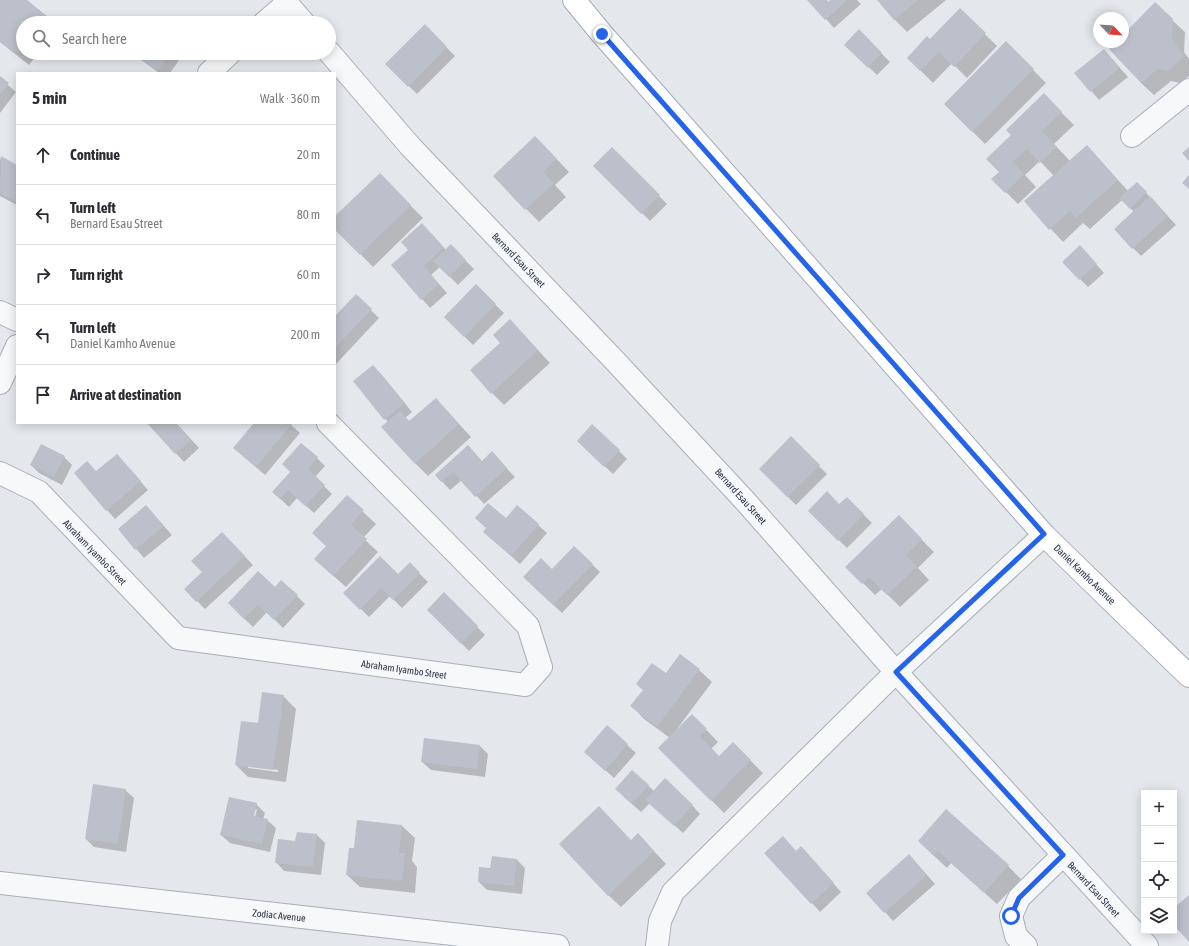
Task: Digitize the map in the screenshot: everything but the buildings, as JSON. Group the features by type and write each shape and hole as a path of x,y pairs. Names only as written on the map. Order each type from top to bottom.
{"main road":[{"name":"Daniel Kamho Avenue","path":"574,0 602,34 1044,534 1189,676"}],"street":[{"path":"271,16 285,1 298,16"},
{"path":"209,72 222,60"},
{"name":"Bernard Esau Street","path":"336,60 410,146 621,367 747,503 896,672 1147,946"},
{"path":"1132,136 1189,90"},
{"path":"0,312 16,320"},
{"path":"0,384 16,348"},
{"name":"Abraham Iyambo Street","path":"0,473 38,492 178,638 525,685 541,667 528,626 329,424"},
{"path":"657,946 660,920 672,892 896,672 1044,534"},
{"path":"1026,946 1016,936 1011,916 1019,898 1063,855"},
{"name":"Zodiac Avenue","path":"0,883 558,946"}],"route":[{"path":"602,34 1044,534 896,672 1063,855 1019,898 1011,916"}]}
